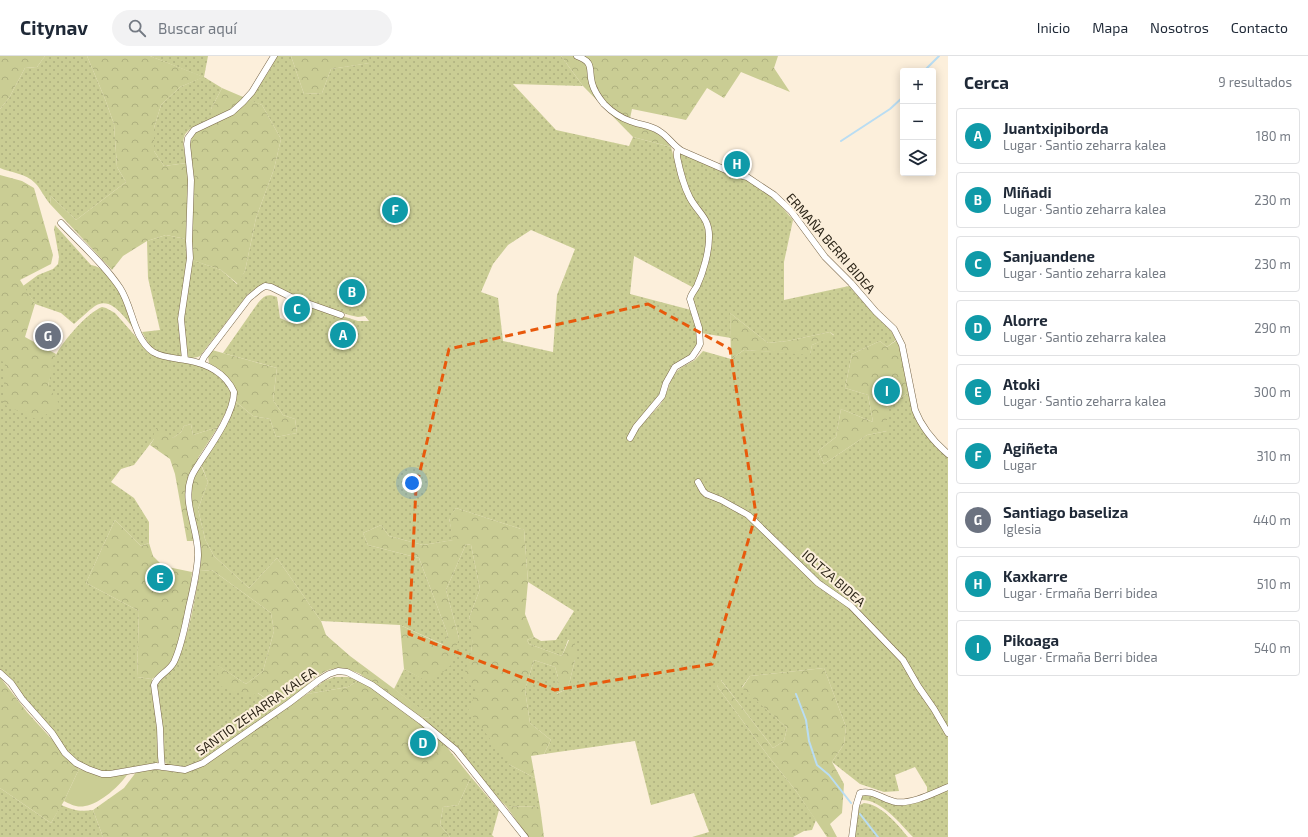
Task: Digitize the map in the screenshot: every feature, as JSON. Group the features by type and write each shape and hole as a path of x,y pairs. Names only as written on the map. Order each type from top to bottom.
{"street":[{"path":"185,360 181,319 190,258 189,241 191,180 187,144 188,138 194,130 232,112 252,92 274,56"},
{"path":"577,56 585,59 589,64 591,81 604,104 621,117 659,130 665,134 678,149 677,157 685,186 694,204 704,216 709,230 708,248 697,287 690,299 699,328 700,344 696,353 692,357 675,367 659,400 639,424 630,438"},
{"name":"ERMAÑA BERRI BIDEA","path":"678,149 735,174 747,177 774,195 791,211 824,257 851,283 876,312 894,329 902,345 915,410 918,418 933,440 948,454"},
{"path":"61,223 106,270 121,289 146,346 154,353 162,356 201,363 217,371 234,392 234,398 221,428 191,478 189,488 189,501 198,554 196,575 181,644 173,663 164,673 159,676 154,685 160,728 162,767"},
{"path":"201,363 248,298 254,292 265,286 271,287 292,298 341,315"},
{"name":"IOLTZA BIDEA","path":"698,482 706,494 721,500 748,515 818,583 851,606 903,660 948,733"},
{"name":"SANTIO ZEHARRA KALEA","path":"0,673 11,683 22,699 52,733 65,753 76,763 88,769 102,774 110,774 135,769 162,767 185,770 203,763 289,703 319,680 333,673 346,672 372,685 421,721 456,750 525,837"},
{"path":"852,837 856,806 860,793 866,791 890,800 904,802 926,796 948,787"}],"highlighted area":[{"path":"648,304 730,349 756,514 712,664 555,690 409,634 416,488 449,349"}],"green space":[{"path":"0,56 45,56 37,67 25,68 9,98 0,109"},
{"path":"45,56 87,56 114,124 117,167 126,182 76,220 51,196 50,204 35,183 27,177 0,168 0,109 9,98 25,68 37,67"},
{"path":"87,56 150,56 204,77 180,87 161,105 154,128 154,151 164,166 187,163 191,140 197,130 211,124 211,109 222,88 262,105 281,139 274,169 256,218 245,271 238,284 221,270 192,260 191,240 166,235 147,241 123,256 112,270 50,204 51,196 76,220 126,182 117,167 114,124"},
{"path":"150,56 208,56 204,77 222,88 211,109 211,120 194,127 186,134 183,145 187,163 164,166 154,151 154,128 161,105 180,87 203,77"},
{"path":"277,56 291,56 304,94 322,93 331,69 369,63 369,56 561,56 583,86 513,84 556,130 629,146 633,137 671,147 685,193 690,202 702,216 706,227 707,235 703,263 694,288 634,256 630,294 691,310 697,330 697,346 693,354 679,361 674,366 668,375 660,396 637,421 630,433 633,438 641,425 660,405 665,397 671,380 677,371 695,360 703,351 731,359 744,350 810,354 812,345 834,335 830,332 787,341 768,343 730,313 731,338 701,333 692,303 700,285 710,248 711,230 686,185 679,155 681,153 732,176 747,179 776,200 793,220 784,262 784,300 849,286 891,331 896,340 887,347 880,341 852,354 845,388 868,395 873,422 841,409 836,437 818,451 824,464 867,435 887,431 887,408 909,392 922,428 948,457 948,728 903,658 851,603 819,581 754,517 728,501 707,492 700,481 696,482 697,487 702,493 737,510 749,519 818,585 849,607 902,662 948,737 948,785 927,793 927,787 915,767 895,775 899,791 884,792 860,784 832,762 844,744 846,727 824,668 750,676 742,687 787,728 784,741 773,748 721,680 717,686 816,820 812,830 804,831 793,837 692,837 709,832 694,793 651,805 635,741 544,754 551,740 530,723 525,690 534,660 555,667 558,677 557,694 568,688 575,660 575,640 568,640 562,656 529,644 527,640 534,637 541,641 556,640 574,611 528,582 524,530 456,508 449,519 454,540 423,545 389,536 381,525 363,533 368,545 419,558 448,635 444,645 400,625 321,621 277,558 249,588 214,556 205,539 198,509 208,482 201,464 222,430 235,401 253,416 270,419 276,437 297,433 295,419 283,415 273,400 277,368 223,353 258,303 268,295 277,297 280,318 289,322 291,316 301,317 304,304 358,321 369,321 365,316 358,317 349,315 292,296 272,285 266,284 258,287 248,294 200,356 184,358 170,356 159,352 151,346 142,332 160,330 148,278 147,241 166,235 186,239 187,258 221,270 237,284 245,271 256,218 274,169 281,139 262,105 249,100 269,71","holes":["531,230 575,249 557,295 553,352 503,341 498,298 481,292 493,264 508,245"]},
{"path":"291,56 369,56 370,63 331,69 322,93 304,94"},
{"path":"561,56 778,56 774,68 790,92 741,72 724,98 707,88 686,120 632,109 629,123 657,134 662,137 671,147 633,137 583,86"},
{"path":"0,175 22,181 34,188 53,255 51,264 20,280 35,304 25,337 56,354 48,386 60,405 38,420 3,404 5,362 0,361"},
{"path":"55,225 91,265 99,268 114,282 125,303 136,332 124,316 113,306 107,304 95,306 74,324 61,313 35,304 23,286 38,275 53,269 58,264 59,257 54,229"},
{"path":"102,307 115,313 152,353 206,367 225,381 232,393 229,406 218,427 193,435 191,424 184,426 181,432 173,438 154,431 154,439 134,465 121,469 111,482 134,498 149,522 149,543 141,546 115,520 86,583 139,611 137,677 152,679 158,736 158,762 155,764 114,771 102,771 88,767 70,755 0,671 0,361 5,361 48,386 54,360 61,347 83,320"},
{"path":"730,313 768,343 787,341 830,332 834,336 812,345 810,355 744,350 731,359"},
{"path":"897,340 903,358 909,392 887,408 887,431 867,435 824,464 818,451 836,437 841,409 873,422 868,395 845,388 852,354 880,341 887,347"},
{"path":"212,350 277,368 273,400 283,415 295,419 297,433 276,437 270,419 253,416 235,401 222,374 209,363 208,356"},
{"path":"191,424 193,435 218,427 198,458 208,482 198,509 205,539 214,556 249,588 277,558 321,621 326,635 350,656 432,717 420,718 360,674 342,668 328,670 315,678 293,697 278,707 258,693 250,697 220,686 217,665 246,684 263,671 274,631 271,613 212,570 200,571 201,546 195,541 187,541 175,474 170,459 150,445 154,439 154,431 159,425 173,438 181,432 184,426"},
{"path":"456,508 524,530 528,582 525,614 534,637 527,640 529,644 562,656 569,640 575,640 575,660 568,688 556,694 558,677 555,667 534,660 525,690 530,723 551,740 544,754 531,756 535,778 510,765 468,710 477,691 463,679 471,652 474,626 469,618 480,589 471,545 466,544 446,590 459,638 451,665 430,683 404,669 400,625 443,645 448,635 419,558 368,545 363,533 381,525 389,536 423,545 453,540 449,518"},
{"path":"115,520 141,546 149,543 153,556 163,566 192,572 185,617 176,650 168,665 152,679 137,677 139,611 86,583"},
{"path":"466,544 471,545 480,589 469,618 475,626 471,652 477,691 510,765 535,778 540,807 506,806 489,790 473,769 420,718 431,717 394,689 404,669 430,682 459,638 446,590"},
{"path":"212,570 271,613 274,631 263,671 246,684 217,665 278,707 206,759 187,767 176,767 163,761 156,690 159,682 177,661 191,617 200,571"},
{"path":"824,668 846,727 844,744 832,762 844,784 842,813 830,824 837,837 827,837 796,791 717,686 720,679 773,748 784,741 787,728 742,688 750,676"},
{"path":"0,677 27,712 79,769 64,801 51,823 0,788"},
{"path":"334,677 348,677 359,680 348,687 307,694 324,681"},
{"path":"359,680 370,686 442,741 471,777 458,805 443,807 440,825 450,837 103,837 93,810 124,788 137,771 155,770 185,772 194,770 201,767 307,694 348,687"},
{"path":"79,769 98,775 129,772 116,788 103,798 97,802 85,806 79,806 64,801"},
{"path":"471,777 499,810 492,835 494,837 450,837 440,825 443,807 458,805"},
{"path":"0,788 51,823 61,805 77,810 93,810 103,837 0,837"},
{"path":"948,789 948,837 913,837 889,812 882,807 867,800 860,800 861,795 865,794 897,804"},
{"path":"864,803 870,804 883,811 908,837 853,837 858,809 860,805"},
{"path":"506,806 540,807 544,837 528,837"}],"waterway":[{"path":"927,68 939,56"},
{"path":"841,141 890,109 900,100"},
{"path":"796,694 806,720 809,741 817,765 829,775 851,803"},
{"path":"860,814 878,837"}],"place":[{"name":"Kaxkarre","path":"737,164"},
{"name":"Agiñeta","path":"395,210"},
{"name":"Miñadi","path":"352,292"},
{"name":"Sanjuandene","path":"297,309"},
{"name":"Juantxipiborda","path":"343,335"},
{"name":"Santiago baseliza","path":"48,336"},
{"name":"Pikoaga","path":"887,391"},
{"name":"Atoki","path":"160,578"},
{"name":"Alorre","path":"423,743"}]}
